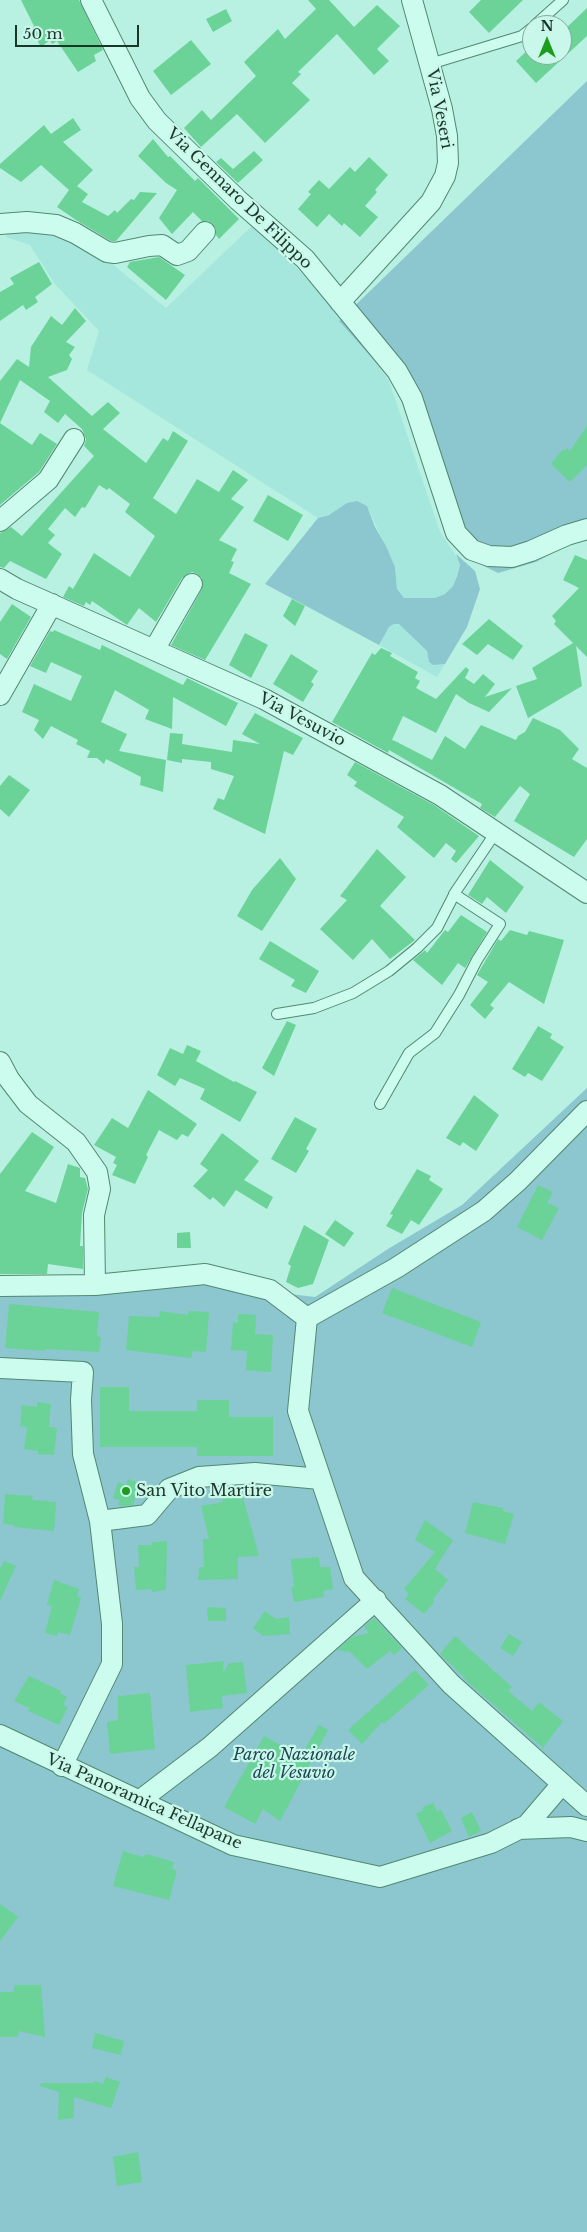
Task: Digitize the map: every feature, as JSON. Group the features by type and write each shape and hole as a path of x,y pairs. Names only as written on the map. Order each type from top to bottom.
{"street":[{"name":"Via Gennaro De Filippo","path":"91,0 140,98 157,122 238,200 305,259 398,371 412,398 456,533 472,550 489,556 512,557 587,529"},
{"name":"Via Veseri","path":"340,302 431,202 445,176 448,163 447,136 412,0"},
{"path":"0,224 27,222 56,225 74,232 107,252 115,253 162,245 177,255 182,255 205,232"},
{"path":"0,522 48,480 74,439"},
{"name":"Via Vesuvio","path":"0,579 264,699 440,795 587,893"},
{"path":"154,650 192,584"},
{"path":"0,695 52,604"},
{"path":"0,1062 9,1080 28,1104 76,1142 97,1172 100,1189 94,1215 95,1285"},
{"path":"307,1318 396,1268 484,1211 518,1181 587,1111"},
{"path":"0,1286 95,1285 206,1274 270,1290 307,1318"},
{"path":"307,1318 298,1411 354,1578 451,1684 587,1806"},
{"path":"0,1368 83,1372 81,1400 83,1454 100,1522 112,1624 112,1664 62,1766"},
{"path":"100,1522 146,1515 169,1489 199,1476 255,1473 320,1479"},
{"path":"139,1801 210,1747 376,1600"},
{"name":"Via Panoramica Fellapane","path":"0,1735 62,1766 233,1845 380,1877 491,1843 527,1825 562,1784"},
{"path":"518,1829 570,1827 587,1831"}],"lane":[{"path":"546,15 563,0"},
{"path":"430,64 522,36"},
{"path":"277,1014 314,1008 353,993 389,971 417,948 437,928 454,894 496,832"},
{"path":"380,1104 409,1054 435,1033 500,924 454,894"}],"shaded area":[{"path":"253,225 287,257 359,337 389,381 440,532 459,560 460,565 453,586 445,594 435,598 404,598 397,589 395,567 367,506 347,503 339,511 318,518 87,370 99,331 54,283 30,245 6,237 8,230 41,231 79,243 110,262 166,308"},
{"path":"399,624 412,634 415,640 427,651 429,662 433,665 445,664 437,677 379,645 389,627"}],"green space":[{"path":"587,81 587,541 572,543 536,562 498,573 464,556 446,535 411,421 392,380 339,321"},
{"path":"357,501 367,506 395,567 397,589 404,598 435,598 445,594 453,586 457,576 460,565 456,554 475,571 480,589 467,627 445,664 433,665 429,662 427,651 399,624 389,627 379,645 265,584 318,518 329,515 347,503"},
{"name":"Parco Nazionale del Vesuvio","path":"587,1088 587,2232 0,2232 0,1278 87,1277 134,1270 197,1270 290,1294 315,1297 388,1249 462,1205"}],"building":[{"path":"21,0 79,0 103,50 94,55 96,61 78,72 57,41 52,44 50,40 41,47 31,29 34,26"},
{"path":"308,0 329,0 354,27 377,5 400,26 377,49 389,61 374,75 337,34 298,72 301,74 292,83 310,100 265,143 237,114 201,147 184,128 202,110 211,120 256,76 244,62 278,29 285,39 316,9"},
{"path":"481,0 523,0 489,33 469,12"},
{"path":"587,8 587,36 572,50 572,22"},
{"path":"226,9 232,21 213,32 206,19"},
{"path":"191,40 211,64 171,95 153,71"},
{"path":"522,55 522,65 556,65 536,83 516,61"},
{"path":"73,118 81,130 63,142 93,170 77,186 88,194 82,202 108,216 115,210 117,213 131,199 134,200 140,192 157,193 116,241 111,241 57,207 69,190 41,165 21,182 0,168 0,164 44,125 51,134"},
{"path":"153,139 168,157 170,156 195,181 198,178 239,219 219,239 213,224 208,221 202,221 193,212 172,234 159,218 177,190 166,183 138,156"},
{"path":"254,151 263,160 238,183 216,162 221,158 233,169"},
{"path":"369,157 388,175 375,190 377,192 365,206 378,217 360,237 344,223 342,226 329,214 317,227 298,209 311,194 308,192 319,180 329,189 350,167 355,172"},
{"path":"159,257 185,275 166,300 127,267 130,262"},
{"path":"39,262 52,284 35,297 38,302 26,310 23,305 0,321 0,292 14,284 10,278"},
{"path":"75,308 86,321 66,342 75,347 69,355 72,359 67,370 48,377 92,416 108,402 120,413 103,429 146,463 163,438 168,441 173,431 188,441 153,498 176,514 197,479 219,492 233,470 248,480 231,499 244,507 219,540 237,549 231,561 234,562 229,573 251,584 205,660 171,645 202,589 202,578 197,574 192,572 182,578 156,622 139,608 127,625 92,601 90,605 86,602 84,606 63,597 69,586 73,589 94,553 130,577 155,536 125,512 130,504 109,488 107,490 99,485 85,508 82,507 75,517 65,508 48,529 55,535 48,543 62,554 46,579 10,561 4,568 0,567 0,533 11,527 22,536 94,456 84,446 86,439 82,429 65,414 58,423 44,412 50,401 20,380 0,423 0,381 17,359 29,367 31,347 51,316 62,325"},
{"path":"0,423 32,445 40,433 57,444 39,472 0,505"},
{"path":"587,426 587,465 570,482 551,464 563,449 564,451 567,448 570,451"},
{"path":"268,495 303,515 288,541 253,521"},
{"path":"575,555 587,560 587,657 576,646 582,686 528,718 516,686 537,679 532,668 573,643 554,624 556,621 552,616 579,588 563,580"},
{"path":"292,599 305,606 295,626 283,616"},
{"path":"12,604 31,617 7,659 0,654 0,622"},
{"path":"489,619 523,646 513,660 488,644 477,655 462,644"},
{"path":"54,630 100,650 102,645 183,685 187,678 238,703 226,726 173,697 172,729 145,719 149,710 115,690 101,722 127,734 119,751 166,760 163,792 140,785 141,777 106,759 104,764 97,758 87,758 90,751 76,744 78,740 51,726 43,739 34,730 39,720 22,712 34,684 71,701 82,676 51,662 46,673 30,666 50,631 53,632"},
{"path":"245,633 268,645 251,678 229,665"},
{"path":"381,648 392,653 390,656 418,672 415,678 420,681 416,688 436,699 466,667 469,670 465,678 474,684 483,674 495,684 485,697 512,688 489,712 469,703 456,694 436,733 403,716 392,740 432,760 445,736 465,749 481,725 516,740 518,736 525,732 533,718 560,730 579,749 572,759 587,768 587,839 574,857 514,821 530,794 520,786 495,817 480,808 482,804 389,750 388,753 332,722 372,653 375,655"},
{"path":"291,654 318,671 311,682 314,684 303,702 273,684"},
{"path":"255,713 303,738 293,755 284,751 265,834 213,809 218,798 224,800 234,776 211,769 211,762 182,759 182,763 167,760 170,733 183,734 182,744 232,752 233,740 260,744 242,734"},
{"path":"355,762 434,805 479,836 456,863 451,859 456,851 446,843 434,858 397,827 404,817 354,786 357,782 347,775"},
{"path":"9,775 30,790 9,817 0,809 0,786"},
{"path":"377,849 406,877 380,906 415,940 390,959 372,939 353,960 320,929 347,900 340,896"},
{"path":"280,858 296,879 262,931 237,916 252,890"},
{"path":"490,860 524,887 506,913 487,897 482,904 468,895"},
{"path":"461,915 487,932 465,968 458,963 442,985 413,960 425,950 427,953 445,930 448,932"},
{"path":"510,930 527,935 529,931 564,940 544,1004 509,982 490,1005 494,1008 485,1019 470,1005 488,982 477,975 498,939 501,941"},
{"path":"270,941 319,971 306,993 291,986 295,980 259,959"},
{"path":"287,1021 296,1025 274,1076 262,1068"},
{"path":"538,1026 552,1034 550,1038 564,1047 542,1081 528,1073 525,1077 512,1069"},
{"path":"187,1045 201,1051 196,1061 234,1082 257,1092 240,1122 200,1099 205,1089 180,1078 175,1086 157,1075 170,1048 183,1054"},
{"path":"148,1090 197,1124 188,1137 182,1134 177,1140 159,1130 146,1155 148,1157 135,1184 112,1175 117,1165 113,1163 116,1157 94,1145 112,1118 128,1128"},
{"path":"474,1095 499,1115 476,1151 463,1142 460,1146 446,1138"},
{"path":"295,1117 317,1129 306,1149 309,1151 296,1173 271,1159"},
{"path":"32,1132 54,1147 25,1191 56,1203 68,1164 80,1168 80,1177 85,1178 88,1189 82,1213 80,1246 83,1246 83,1269 48,1264 47,1274 0,1274 0,1174"},
{"path":"222,1133 259,1161 244,1180 273,1197 267,1209 236,1190 224,1207 213,1197 210,1200 193,1186 208,1170 200,1164"},
{"path":"417,1169 431,1176 429,1180 443,1189 419,1225 411,1220 402,1234 386,1226 393,1215 390,1214"},
{"path":"538,1185 553,1192 547,1203 559,1208 542,1240 517,1227"},
{"path":"335,1220 354,1233 344,1247 325,1234"},
{"path":"304,1225 329,1240 313,1284 298,1288 286,1282 291,1266 288,1264"},
{"path":"190,1232 191,1248 177,1248 177,1233"},
{"path":"392,1288 481,1322 472,1347 382,1313"},
{"path":"9,1304 99,1312 97,1336 101,1337 99,1352 5,1348"},
{"path":"160,1311 188,1315 189,1311 209,1312 206,1352 193,1351 191,1358 126,1350 129,1316 159,1317"},
{"path":"238,1314 256,1315 255,1334 273,1335 271,1372 246,1370 247,1351 231,1350 233,1322 238,1323"},
{"path":"100,1387 129,1387 129,1411 197,1411 197,1400 229,1400 229,1417 273,1417 273,1456 197,1456 197,1447 100,1447"},
{"path":"37,1402 51,1404 49,1427 57,1428 54,1455 38,1454 38,1451 24,1449 27,1427 20,1426 22,1405 37,1407"},
{"name":"San Vito Martire","path":"128,1479 140,1483 133,1505 118,1505 120,1500 113,1498 118,1482 126,1485"},
{"path":"240,1486 259,1556 238,1557 238,1579 198,1580 199,1567 204,1567 203,1539 209,1539 201,1506 223,1502 220,1487"},
{"path":"5,1494 33,1496 32,1500 56,1502 54,1531 3,1524"},
{"path":"473,1502 503,1508 503,1511 514,1514 505,1544 465,1533"},
{"path":"425,1520 453,1540 435,1569 448,1580 424,1614 405,1599 409,1594 404,1589 435,1552 415,1540"},
{"path":"167,1541 166,1590 152,1592 151,1589 136,1590 134,1567 139,1567 138,1545 152,1545 152,1542"},
{"path":"319,1557 320,1567 330,1567 333,1589 323,1591 324,1597 294,1602 291,1587 294,1587 291,1559"},
{"path":"4,1561 16,1566 0,1601 0,1569"},
{"path":"54,1580 79,1589 77,1597 81,1598 70,1635 58,1632 57,1636 45,1633 52,1606 47,1605"},
{"path":"207,1607 226,1608 226,1621 208,1621"},
{"path":"265,1611 276,1619 289,1617 290,1634 263,1636 253,1628"},
{"path":"374,1618 402,1648 394,1655 390,1651 367,1669 350,1652 337,1650 352,1637 369,1633 364,1627"},
{"path":"509,1634 522,1642 513,1656 500,1648"},
{"path":"455,1636 512,1687 508,1691 532,1711 539,1702 563,1721 543,1748 464,1679 440,1654"},
{"path":"224,1661 223,1673 229,1663 243,1662 247,1693 222,1696 223,1708 190,1712 186,1665"},
{"path":"415,1670 429,1685 384,1724 382,1722 362,1744 348,1730"},
{"path":"29,1676 61,1691 60,1693 67,1697 63,1705 68,1707 59,1725 28,1711 30,1708 14,1701"},
{"path":"150,1693 155,1749 110,1754 107,1722 118,1720 118,1696"},
{"path":"319,1725 328,1730 280,1821 263,1809 255,1824 224,1807 264,1736 301,1756"},
{"path":"433,1803 437,1811 441,1810 452,1831 430,1843 416,1814 423,1810 423,1807"},
{"path":"472,1812 481,1831 469,1837 461,1818"},
{"path":"123,1851 143,1857 146,1854 174,1862 172,1869 177,1871 169,1900 113,1886"},
{"path":"0,1904 18,1917 0,1941"},
{"path":"15,1985 41,1985 45,2037 19,2031 18,2037 0,2037 0,1992 13,1992"},
{"path":"95,2033 124,2041 121,2055 92,2048"},
{"path":"106,2077 120,2082 111,2108 74,2097 74,2118 58,2120 59,2092 40,2086 41,2083 94,2083 95,2081 103,2084"},
{"path":"138,2152 142,2182 117,2186 113,2157"}],"place":[{"name":"San Vito Martire","path":"126,1491"}]}
